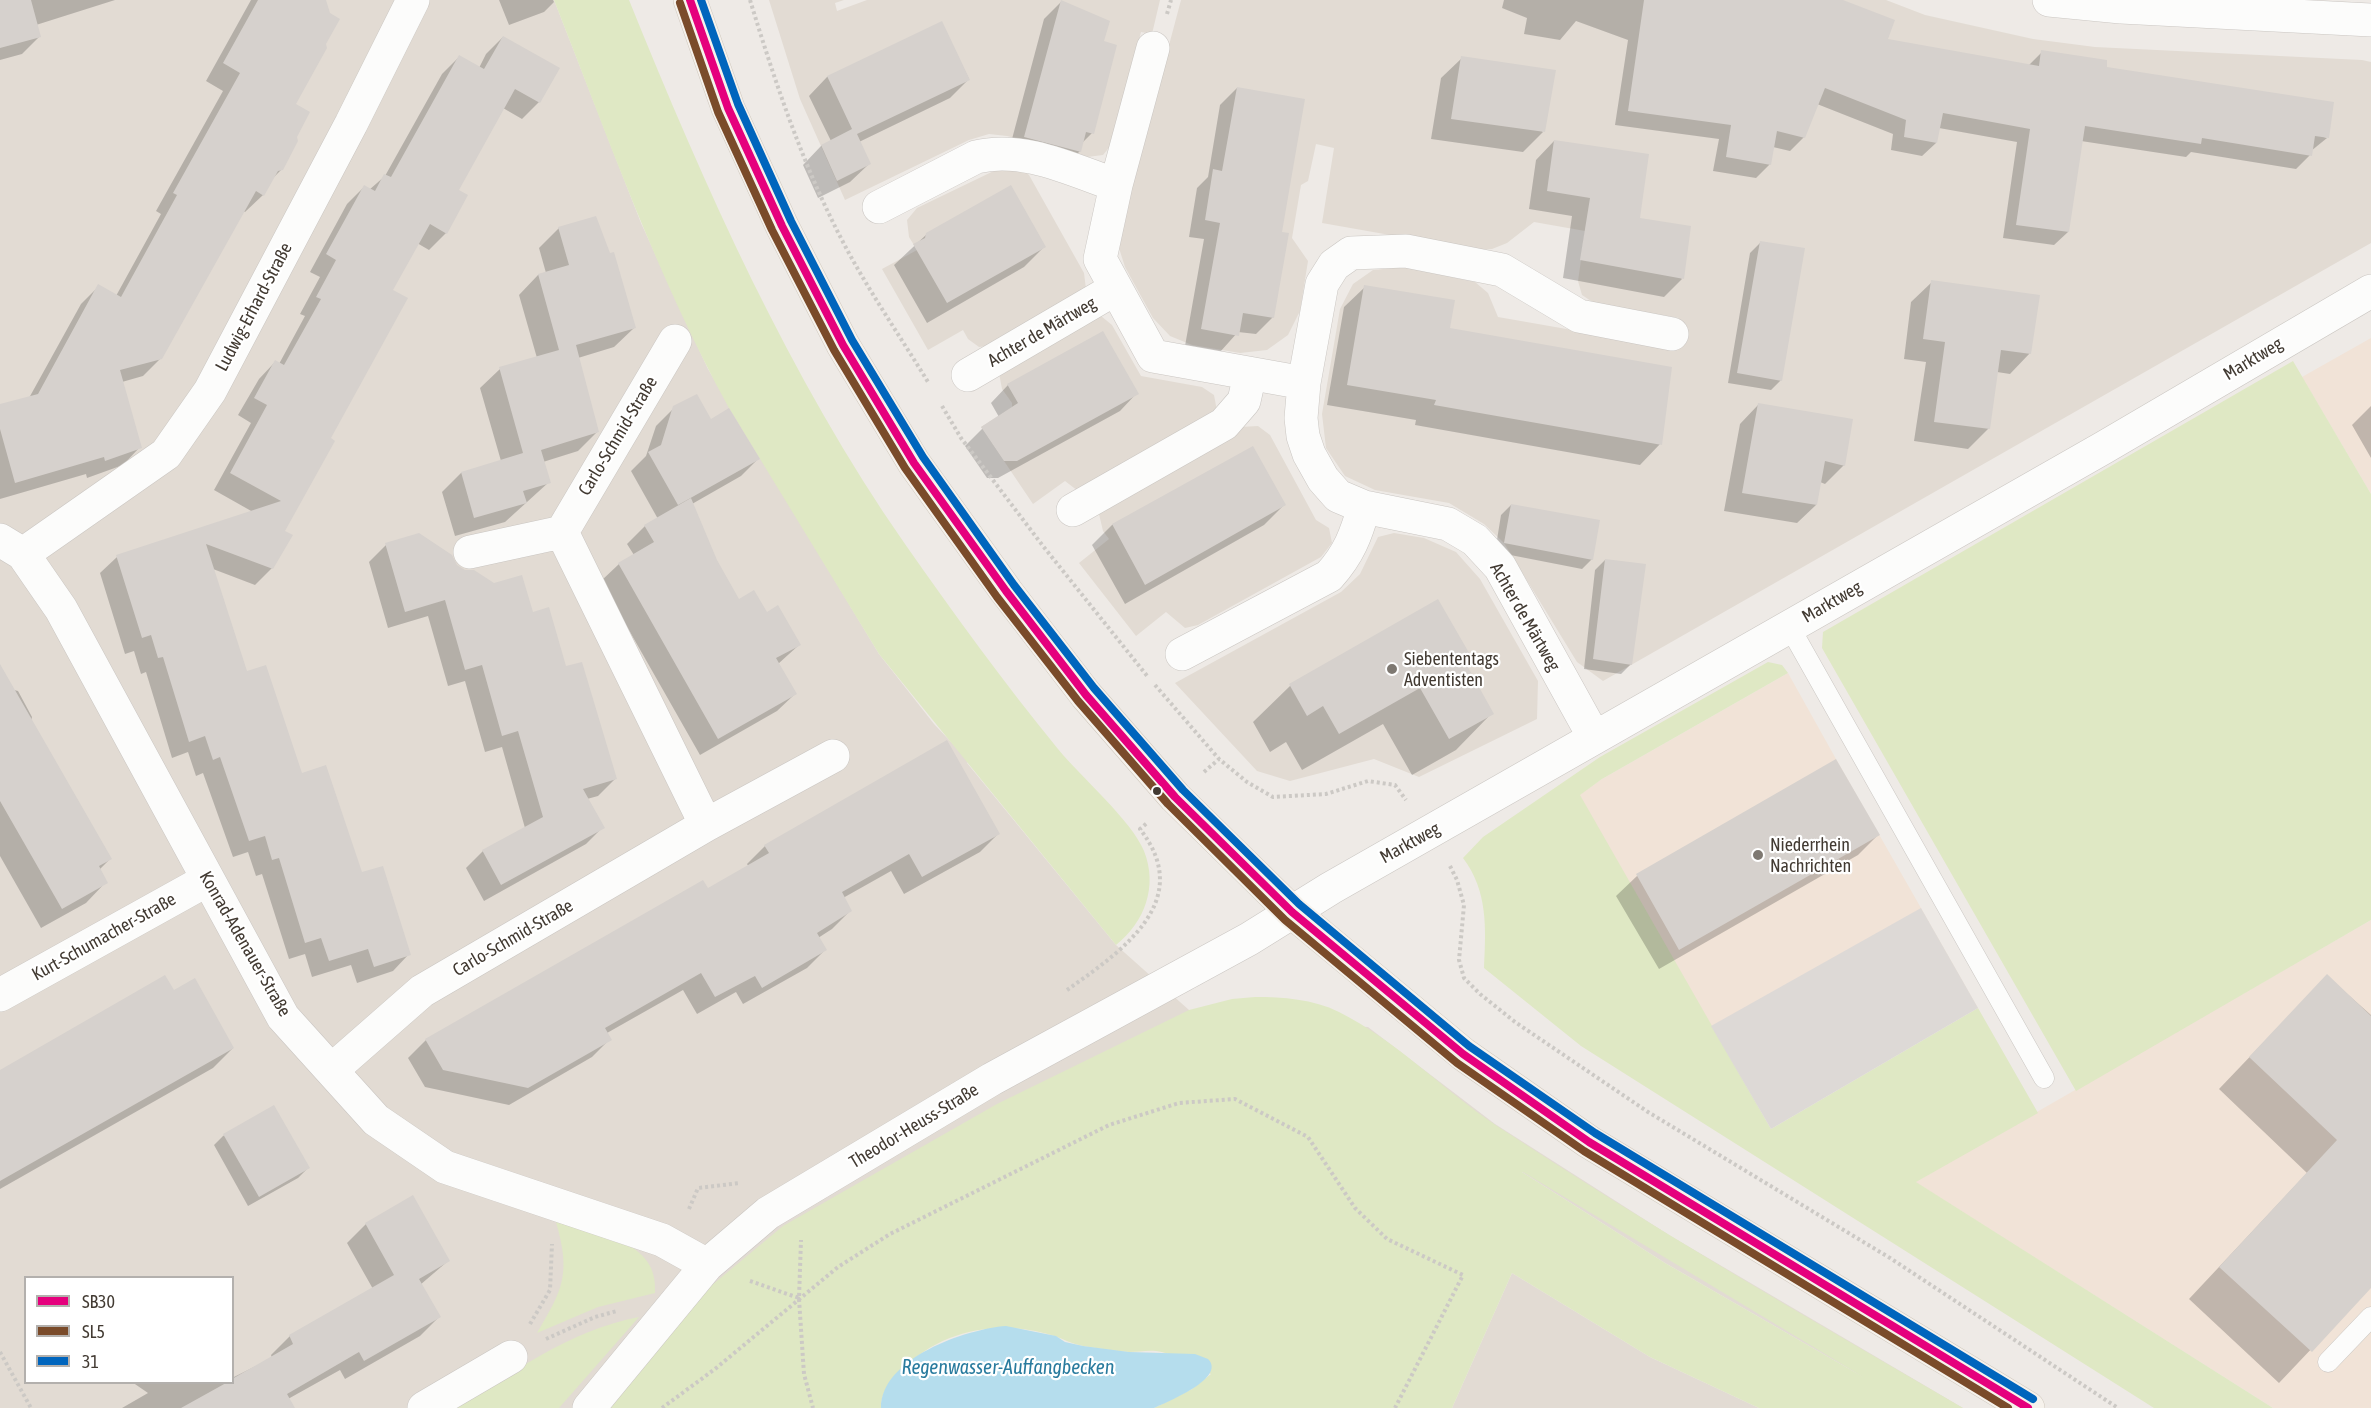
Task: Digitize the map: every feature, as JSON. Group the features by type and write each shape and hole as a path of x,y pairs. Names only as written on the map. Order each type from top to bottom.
{"street":[{"name":"Ludwig-Erhard-Straße","path":"12,547 166,454 210,391 351,124 413,0"},
{"path":"690,0 728,108 782,226 843,345 914,464 1006,591 1086,695 1174,797 1292,912 1463,1054 1589,1142 2028,1408"},
{"path":"2049,0 2182,5 2371,20"},
{"name":"Achter de Märtweg","path":"1153,48 1116,184 1100,259 1114,289 1154,356 1304,383"},
{"path":"879,207 976,157 991,153 1025,155 1116,184"},
{"name":"Achter de Märtweg","path":"1594,737 1500,567 1475,540 1448,524 1364,507 1338,496 1323,479 1309,454 1303,436 1301,418 1304,383 1322,284 1334,265 1351,253 1406,251 1502,270 1579,316 1672,333"},
{"name":"Achter de Märtweg","path":"969,375 1114,289"},
{"name":"Marktweg","path":"1292,912 1594,737 2103,448 2371,291"},
{"name":"Carlo-Schmid-Straße","path":"562,532 675,341"},
{"path":"1073,510 1224,424 1244,401 1250,374"},
{"path":"1182,654 1329,576 1350,548 1364,507"},
{"path":"470,552 562,532 706,825"},
{"name":"Konrad-Adenauer-Straße","path":"12,547 61,609 207,880 284,1017 333,1069 376,1120 445,1167 662,1240 707,1265"},
{"name":"Carlo-Schmid-Straße","path":"333,1069 422,991 706,825 833,756"},
{"name":"Kurt-Schumacher-Straße","path":"0,995 207,880"},
{"name":"Theodor-Heuss-Straße","path":"589,1408 707,1265 768,1213 992,1079 1249,939 1292,912"},
{"path":"424,1408 511,1357"}],"lane":[{"path":"1789,626 2044,1078"},
{"path":"2328,1362 2371,1317"}],"path":[{"path":"750,0 768,59 800,144 843,242 932,389"},
{"path":"938,399 961,438 1129,656 1220,759 1247,782 1273,797 1326,795 1368,781 1395,785 1430,832 1457,880 1464,905 1459,960 1464,978 1480,994 1515,1022 1648,1112 1890,1258 2118,1408"},
{"path":"1064,992 1128,944 1150,915 1158,899 1161,882 1158,864 1140,829 1220,759"},
{"path":"662,1408 715,1368 838,1267 890,1234 1109,1125 1179,1103 1234,1099 1308,1137 1355,1208 1387,1239 1463,1275 1395,1408"},
{"path":"662,1240 682,1226 698,1188 745,1182"},
{"path":"802,1192 799,1298 804,1374 813,1408"},
{"path":"511,1357 550,1290 553,1248 539,1200"},
{"path":"707,1265 799,1298"},
{"path":"511,1357 595,1317 639,1306 678,1302"},
{"path":"0,1352 31,1408"}],"shaded area":[{"path":"0,0 554,0 641,223 708,369 879,654 934,724 969,761 967,763 1116,945 1189,1010 1205,1018 1368,1027 1495,1124 1669,1235 1963,1408 1917,1408 1665,1263 1489,1151 630,1408 0,1408"},
{"path":"769,0 844,0 835,3 837,11 867,0 1160,0 1152,34 1141,32 1112,144 1103,155 1087,157 1007,136 989,134 969,140 845,200 800,99"},
{"path":"1181,0 1886,0 1925,15 2033,39 2095,47 2362,60 2371,62 2371,243 1603,681 1577,662 1504,543 1484,524 1449,503 1375,490 1345,476 1326,448 1322,414 1340,309 1353,284 1373,270 1403,267 1475,282 1488,293 1498,317 1675,348 1679,318 1594,303 1582,295 1578,281 1585,231 1534,222 1507,243 1492,249 1475,250 1322,223 1334,148 1316,144 1308,181 1301,185 1292,238 1308,261 1300,311 1288,335 1267,350 1240,353 1192,345 1170,336 1153,318 1125,267 1119,248 1121,226"},
{"path":"1018,165 1029,175 1084,273 1086,289 995,345 979,347 968,339 963,330 928,350 882,269 917,250 909,237 907,220 917,208 1002,167"},
{"path":"1101,316 1112,325 1141,376 1202,387 1214,395 1217,411 1078,491 1065,481 1033,504 981,427 1012,407 1012,403 1002,389 999,373"},
{"path":"2371,338 2371,494 2302,377"},
{"path":"1258,426 1270,435 1316,520 1329,528 1332,543 1321,557 1198,625 1185,628 1166,612 1136,636 1079,563 1109,539 1103,531 1099,514 1110,501 1240,427"},
{"path":"1394,533 1424,538 1456,552 1480,579 1538,681 1537,719 1419,777 1374,759 1290,781 1257,771 1175,683 1341,592 1360,574 1378,537"},
{"path":"1788,673 1978,1008 1711,1026 1579,795 1602,779"},
{"path":"1921,908 1978,1008 1771,1129 1711,1026"},
{"path":"2371,920 2371,1408 2273,1408 1915,1182"},
{"path":"1512,1273 1650,1357 1759,1408 1452,1408"}],"green space":[{"path":"554,0 629,0 688,141 752,280 824,415 863,480 923,570 1018,699 1058,749 1118,813 1138,839 1148,864 1149,890 1146,903 1135,926 1116,945 879,654 729,408 703,359 657,259 614,156"},
{"path":"2293,361 2371,494 2371,920 2076,1091 1822,648 1823,632"},
{"path":"1768,662 1782,665 1788,673 1602,779 1580,795 1771,1129 1978,1008 2038,1113 1916,1182 2273,1408 2154,1408 1581,1046 1484,968 1484,910 1477,883 1463,858 1483,837 1600,757"},
{"path":"1287,998 1339,1012 1381,1037 1477,1112 1554,1163 1728,1270 1963,1408 1759,1408 1650,1357 1512,1273 1452,1408 1154,1408 1192,1389 1211,1374 1163,1352 1129,1352 1083,1346 1034,1331 993,1328 953,1337 918,1356 887,1387 881,1408 609,1408 711,1286 783,1226 997,1104 1189,1010 1232,999","holes":["1523,1172 1865,1378 1665,1263"]},
{"path":"556,1222 606,1236 636,1250 647,1261 654,1275 655,1293 598,1307 537,1333 553,1304 562,1280 563,1255"},
{"path":"639,1317 559,1408 454,1408 520,1367 566,1342 614,1323"}],"water":[{"name":"Regenwasser-Auffangbecken","path":"1006,1326 1056,1336 1065,1342 1083,1346 1129,1352 1195,1354 1208,1359 1212,1366 1203,1381 1182,1395 1154,1408 881,1408 885,1390 895,1375 910,1361 949,1340 989,1328"}],"building":[{"path":"0,0 31,0 41,37 0,48"},
{"path":"258,0 326,0 330,13 340,19 296,104 310,112 297,137 298,141 283,170 278,171 264,196 256,191 162,359 120,370 142,448 105,461 104,457 15,483 0,429 0,404 38,394 98,284 121,297 177,195 173,193 240,73 223,63"},
{"path":"1061,0 1110,21 1104,41 1117,45 1094,134 1086,132 1081,152 1024,137"},
{"path":"1644,0 1843,0 1895,20 1888,39 2039,66 2041,50 2107,60 2107,67 2334,102 2329,138 2315,136 2312,156 2202,138 2201,144 2085,126 2069,232 2016,225 2030,129 1943,113 1937,143 1904,137 1906,120 1825,88 1805,138 1777,131 1771,165 1726,157 1731,125 1628,111"},
{"path":"942,21 970,80 857,134 871,164 837,181 821,145 852,129 827,76"},
{"path":"503,36 560,68 540,103 515,89 459,190 468,195 447,234 430,224 393,290 408,298 331,438 335,441 285,531 293,535 273,569 206,544 247,671 266,665 302,773 326,765 362,872 383,866 411,955 374,967 368,949 329,961 321,938 305,943 279,858 272,860 265,836 249,841 220,757 213,760 205,736 189,742 163,657 158,658 151,635 142,638 116,555 281,501 230,473 267,405 254,398 275,360 284,365 321,299 316,297 336,260 326,254 364,185 375,191 384,174 391,177 459,55 484,69"},
{"path":"1461,56 1556,70 1545,132 1451,119"},
{"path":"1237,87 1305,99 1282,232 1289,233 1274,318 1243,313 1239,336 1201,329 1220,223 1205,220 1213,169 1222,171"},
{"path":"1554,140 1649,154 1640,218 1691,226 1684,279 1580,260 1590,198 1547,191"},
{"path":"1011,185 1046,247 947,303 913,244 925,238 926,233"},
{"path":"596,216 610,253 614,252 636,328 576,345 599,432 541,450 551,483 523,491 527,503 474,518 461,472 523,453 499,367 559,350 538,274 569,265 558,227"},
{"path":"1760,241 1805,248 1782,381 1737,373"},
{"path":"1931,280 2040,295 2031,354 2001,350 1990,429 1934,422 1945,342 1923,339"},
{"path":"1364,285 1455,300 1450,328 1672,367 1662,445 1434,405 1436,400 1347,385"},
{"path":"1103,331 1139,394 1017,461 1004,461 981,427 1018,403 1007,384"},
{"path":"697,394 711,419 729,408 760,459 678,505 648,452 661,445 673,406"},
{"path":"1758,403 1853,419 1845,466 1825,461 1817,505 1742,493"},
{"path":"1253,446 1286,505 1145,585 1112,524"},
{"path":"691,498 717,560 739,599 754,590 767,612 778,605 801,645 776,658 797,694 718,739 618,563 654,542 644,525"},
{"path":"1511,504 1600,520 1593,560 1504,543"},
{"path":"419,533 452,555 457,565 465,570 474,570 494,583 522,575 533,612 549,607 566,666 582,662 617,779 583,789 605,828 501,885 482,850 543,817 518,731 502,736 482,665 465,670 445,600 405,612 385,543"},
{"path":"1605,559 1646,564 1632,665 1593,659"},
{"name":"Siebententags Adventisten","path":"1438,599 1472,658 1465,662 1494,714 1449,739 1420,688 1339,734 1323,706 1307,716 1289,684"},
{"path":"0,664 112,859 99,866 108,883 62,909 0,801"},
{"path":"947,740 1000,834 922,877 909,854 842,892 852,911 817,933 827,950 762,988 755,976 715,997 701,973 605,1028 612,1040 528,1088 443,1070 425,1039 703,880 708,888 769,853 764,845"},
{"name":"Niederrhein Nachrichten","path":"1836,759 1880,835 1679,950 1636,874"},
{"path":"2327,974 2371,1016 2371,1288 2312,1352 2219,1267 2337,1140 2249,1057"},
{"path":"165,975 174,990 195,978 234,1048 0,1181 0,1070"},
{"path":"274,1105 310,1168 259,1197 223,1134"},
{"path":"413,1195 450,1261 419,1279 441,1317 364,1361 359,1352 287,1394 295,1408 181,1408 224,1384 234,1384 234,1378 293,1344 289,1335 394,1275 365,1223"}],"transit line":[{"name":"SB30","path":"690,0 728,108 782,226 843,345 914,463 1006,591 1086,695 1175,797 1292,912 1463,1054 1589,1142 2028,1408"},
{"name":"31","path":"701,0 738,104 791,221 852,340 923,457 1014,585 1094,688 1183,790 1299,904 1469,1046 1595,1133 2033,1399"},
{"name":"SL5","path":"680,3 718,112 772,230 834,350 905,468 997,597 1078,701 1168,804 1285,920 1457,1063 1584,1151 2008,1408"}],"place":[{"name":"Siebententags Adventisten","path":"1392,669"},
{"name":"Niederrhein Nachrichten","path":"1758,855"}]}
